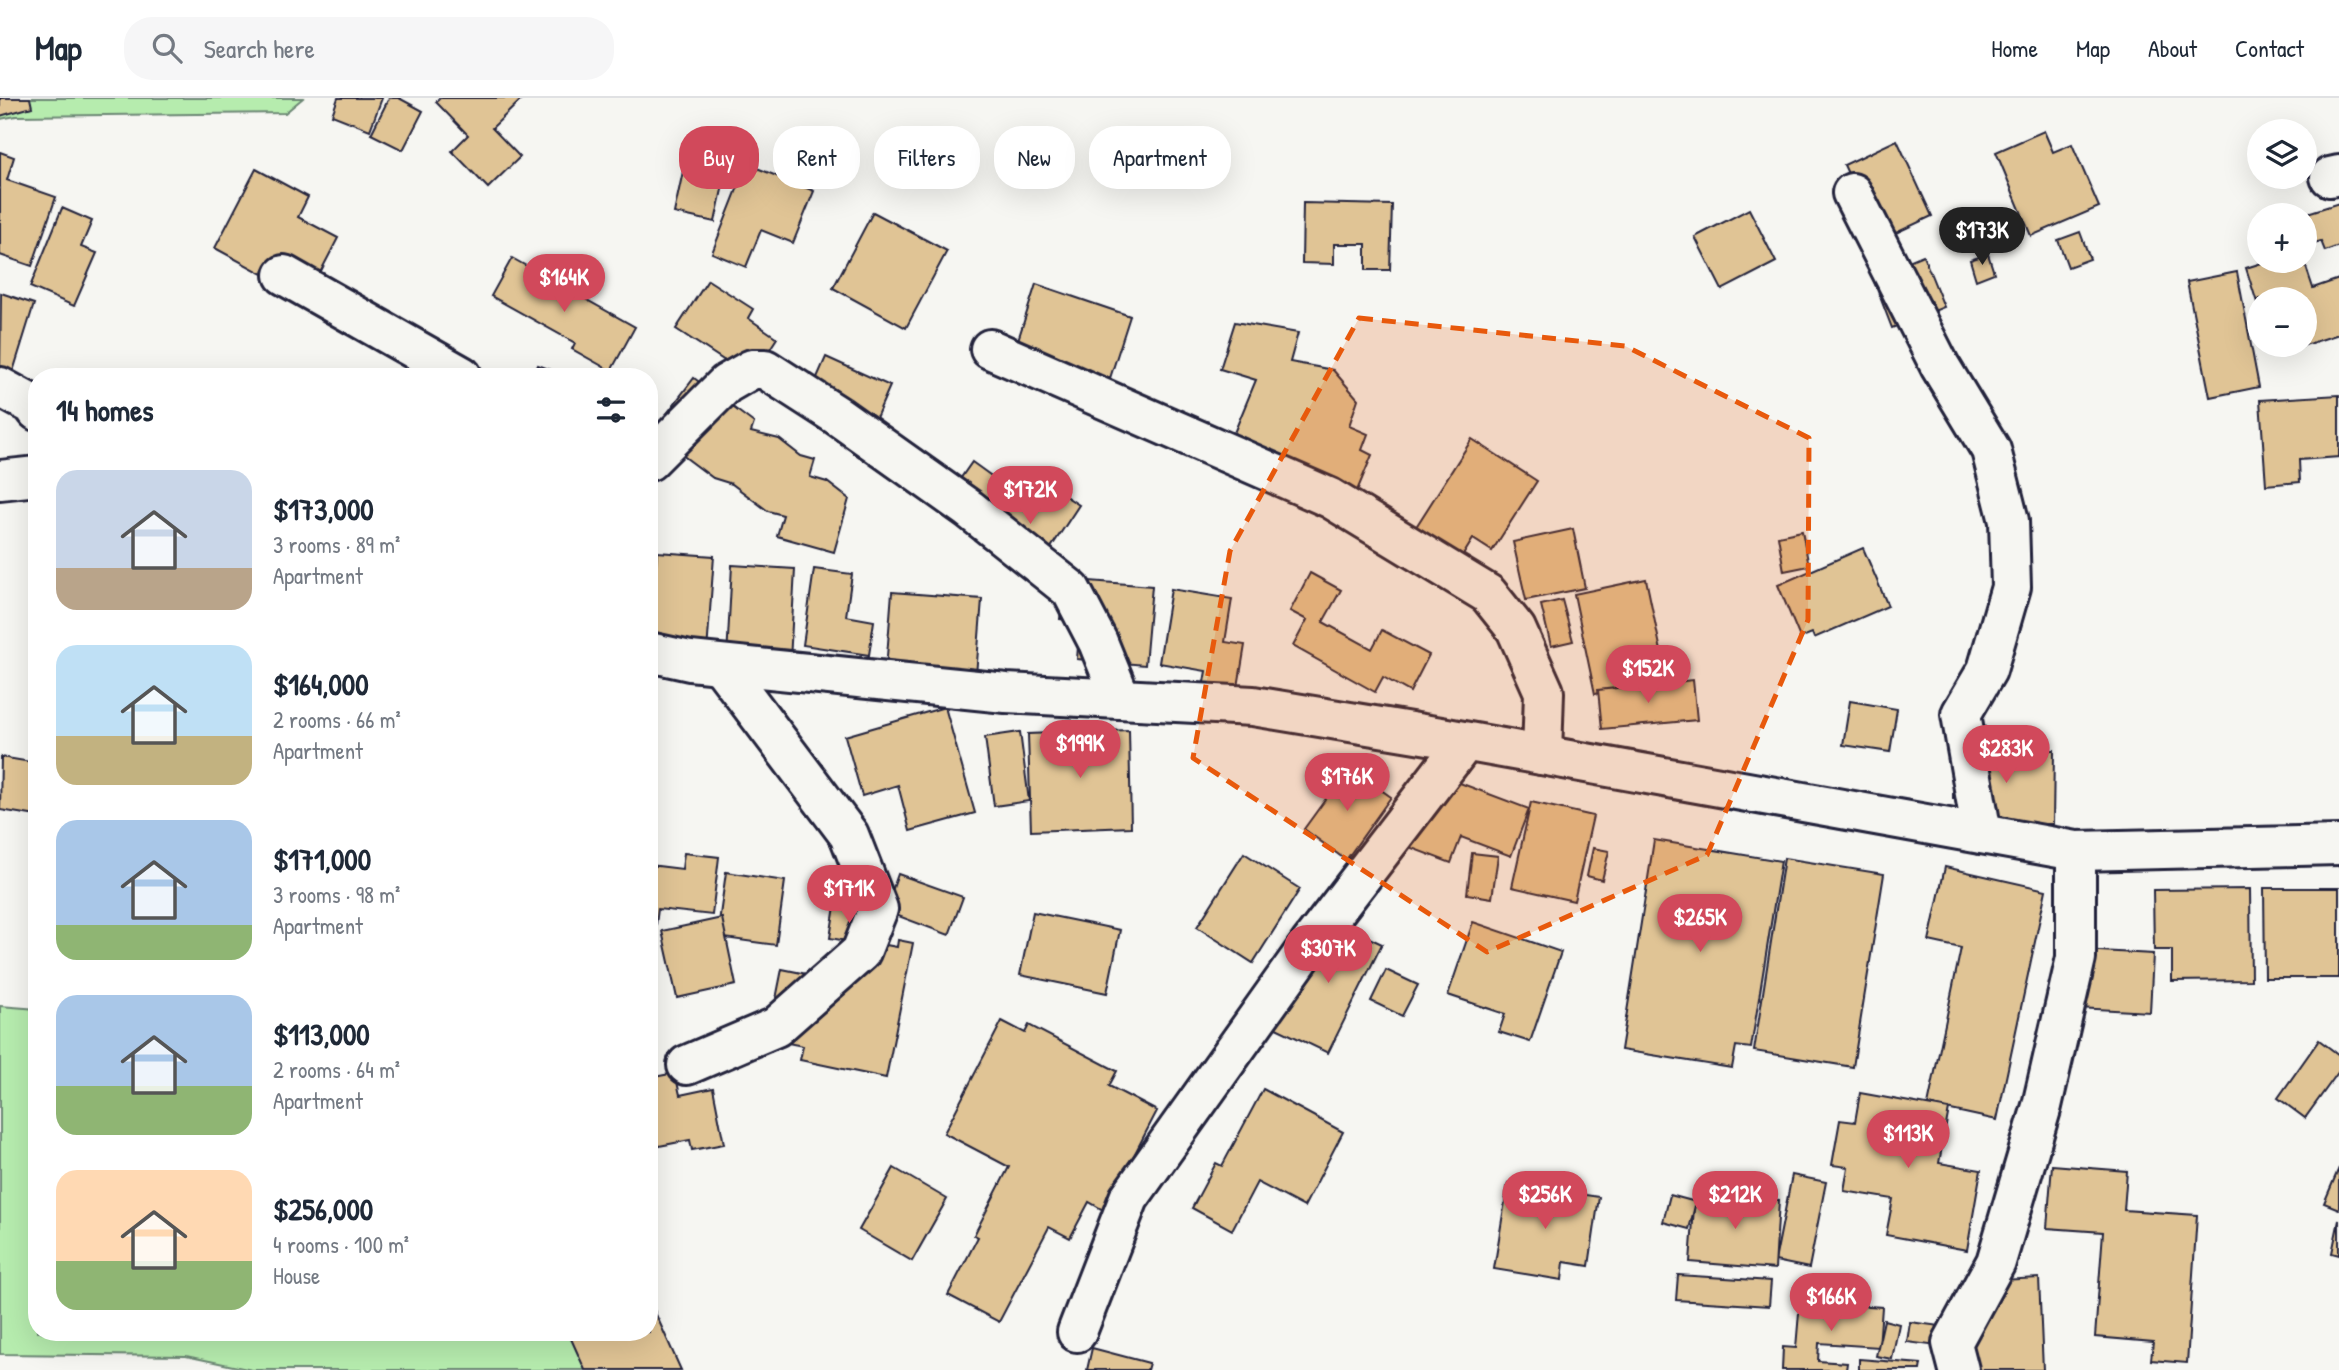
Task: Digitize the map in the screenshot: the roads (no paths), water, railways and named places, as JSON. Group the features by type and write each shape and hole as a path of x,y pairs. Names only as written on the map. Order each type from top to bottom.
{"street":[{"path":"1852,193 1940,366 1991,450 2009,521 2011,587 1987,670 1961,715 1982,834"},
{"path":"284,275 448,368"},
{"path":"989,349 1329,498 1488,594 1516,628 1544,692 1542,755"},
{"path":"658,452 726,383 752,369 765,369 838,416 958,501 1072,590 1098,642 1121,699"},
{"path":"0,387 28,402"},
{"path":"0,480 28,477"},
{"path":"658,654 721,665 1006,693 1253,706 2076,850 2339,845"},
{"path":"687,1065 776,1027 861,952 878,909 849,835 721,665"},
{"path":"1077,1332 1129,1198 1310,944 1465,742"},
{"path":"1959,1370 1952,1343 1996,1262 2042,1106 2076,958 2076,850"}]}
